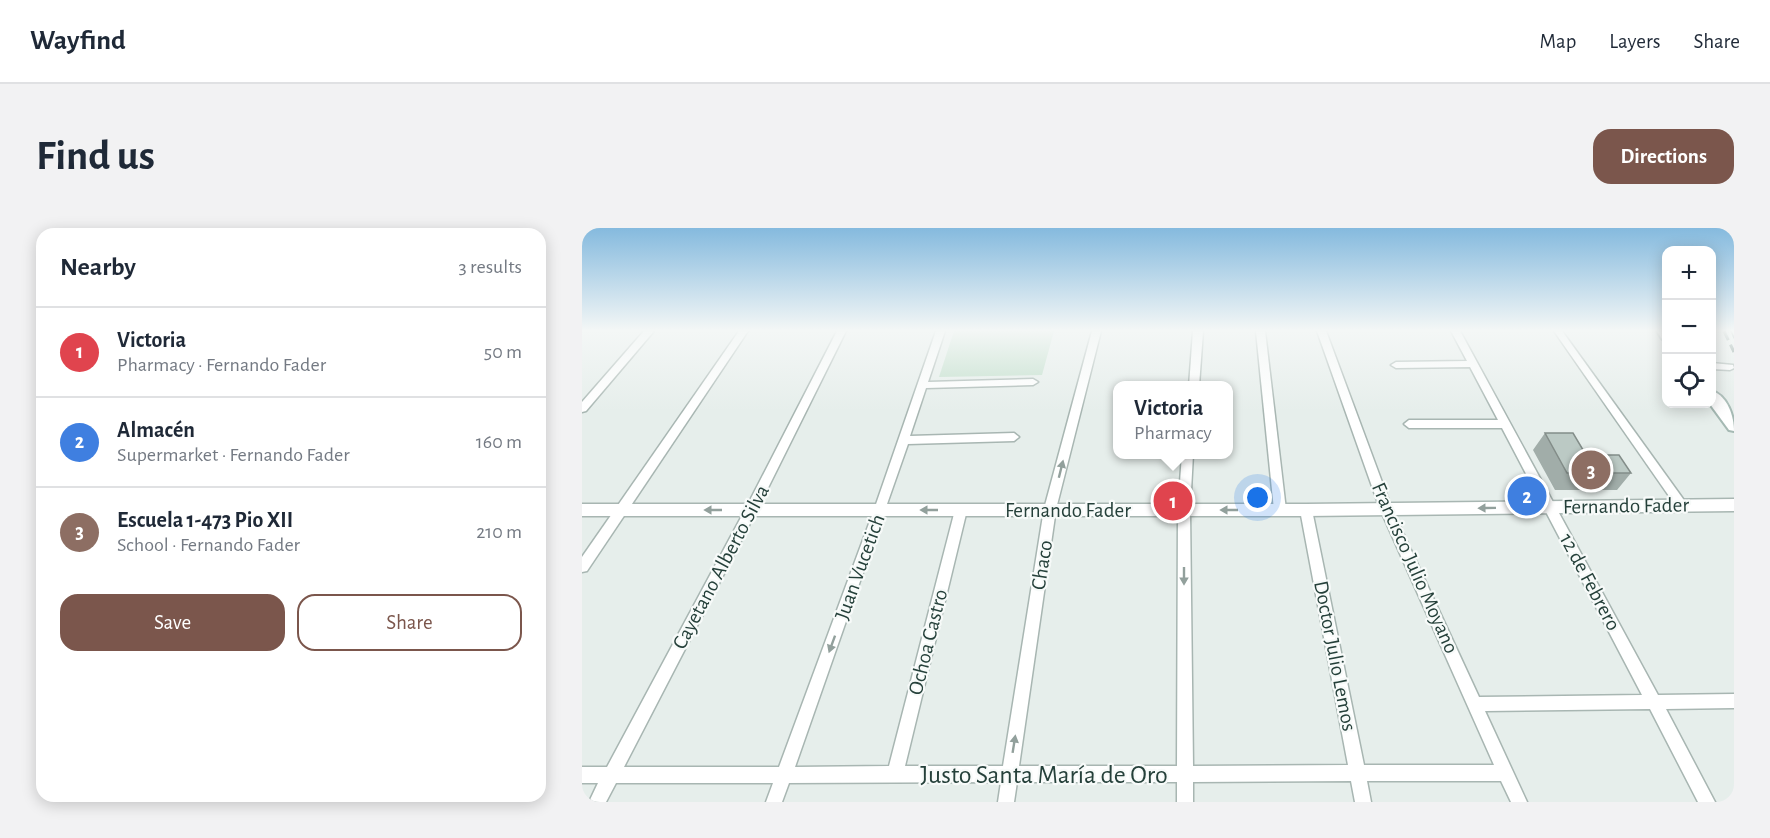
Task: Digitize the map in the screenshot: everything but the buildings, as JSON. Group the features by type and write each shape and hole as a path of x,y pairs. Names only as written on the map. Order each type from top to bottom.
{"main road":[{"path":"1716,401 1734,426"}],"street":[{"path":"582,410 626,358"},
{"path":"582,567 725,358"},
{"name":"Cayetano Alberto Silva","path":"597,802 751,510 828,358"},
{"name":"Juan Vucetich","path":"774,802 880,510 931,358"},
{"name":"Chaco","path":"1006,802 1050,509 1089,358"},
{"path":"1194,381 1196,358"},
{"path":"1263,358 1280,510"},
{"name":"Francisco Julio Moyano","path":"1331,358 1386,509 1519,802"},
{"name":"12 de Febrero","path":"1471,358 1707,802"},
{"path":"1577,358 1682,506"},
{"path":"1396,365 1474,364"},
{"path":"1716,366 1730,367"},
{"path":"922,385 1033,382"},
{"path":"1409,424 1506,424"},
{"path":"904,440 1014,437"},
{"path":"1185,802 1184,510 1188,459"},
{"name":"Fernando Fader","path":"582,510 1306,510 1734,505"},
{"name":"Ochoa Castro","path":"895,775 961,510"},
{"name":"Doctor Julio Lemos","path":"1306,510 1363,802"},
{"path":"1475,704 1734,701"},
{"name":"Justo Santa María de Oro","path":"582,775 1507,773"}],"green space":[{"path":"945,358 1047,358 1042,375 939,377"}],"place":[{"name":"Escuela 1-473 Pio XII","path":"1591,470"},
{"name":"Almacén","path":"1527,496"},
{"name":"Victoria","path":"1173,501"}]}
